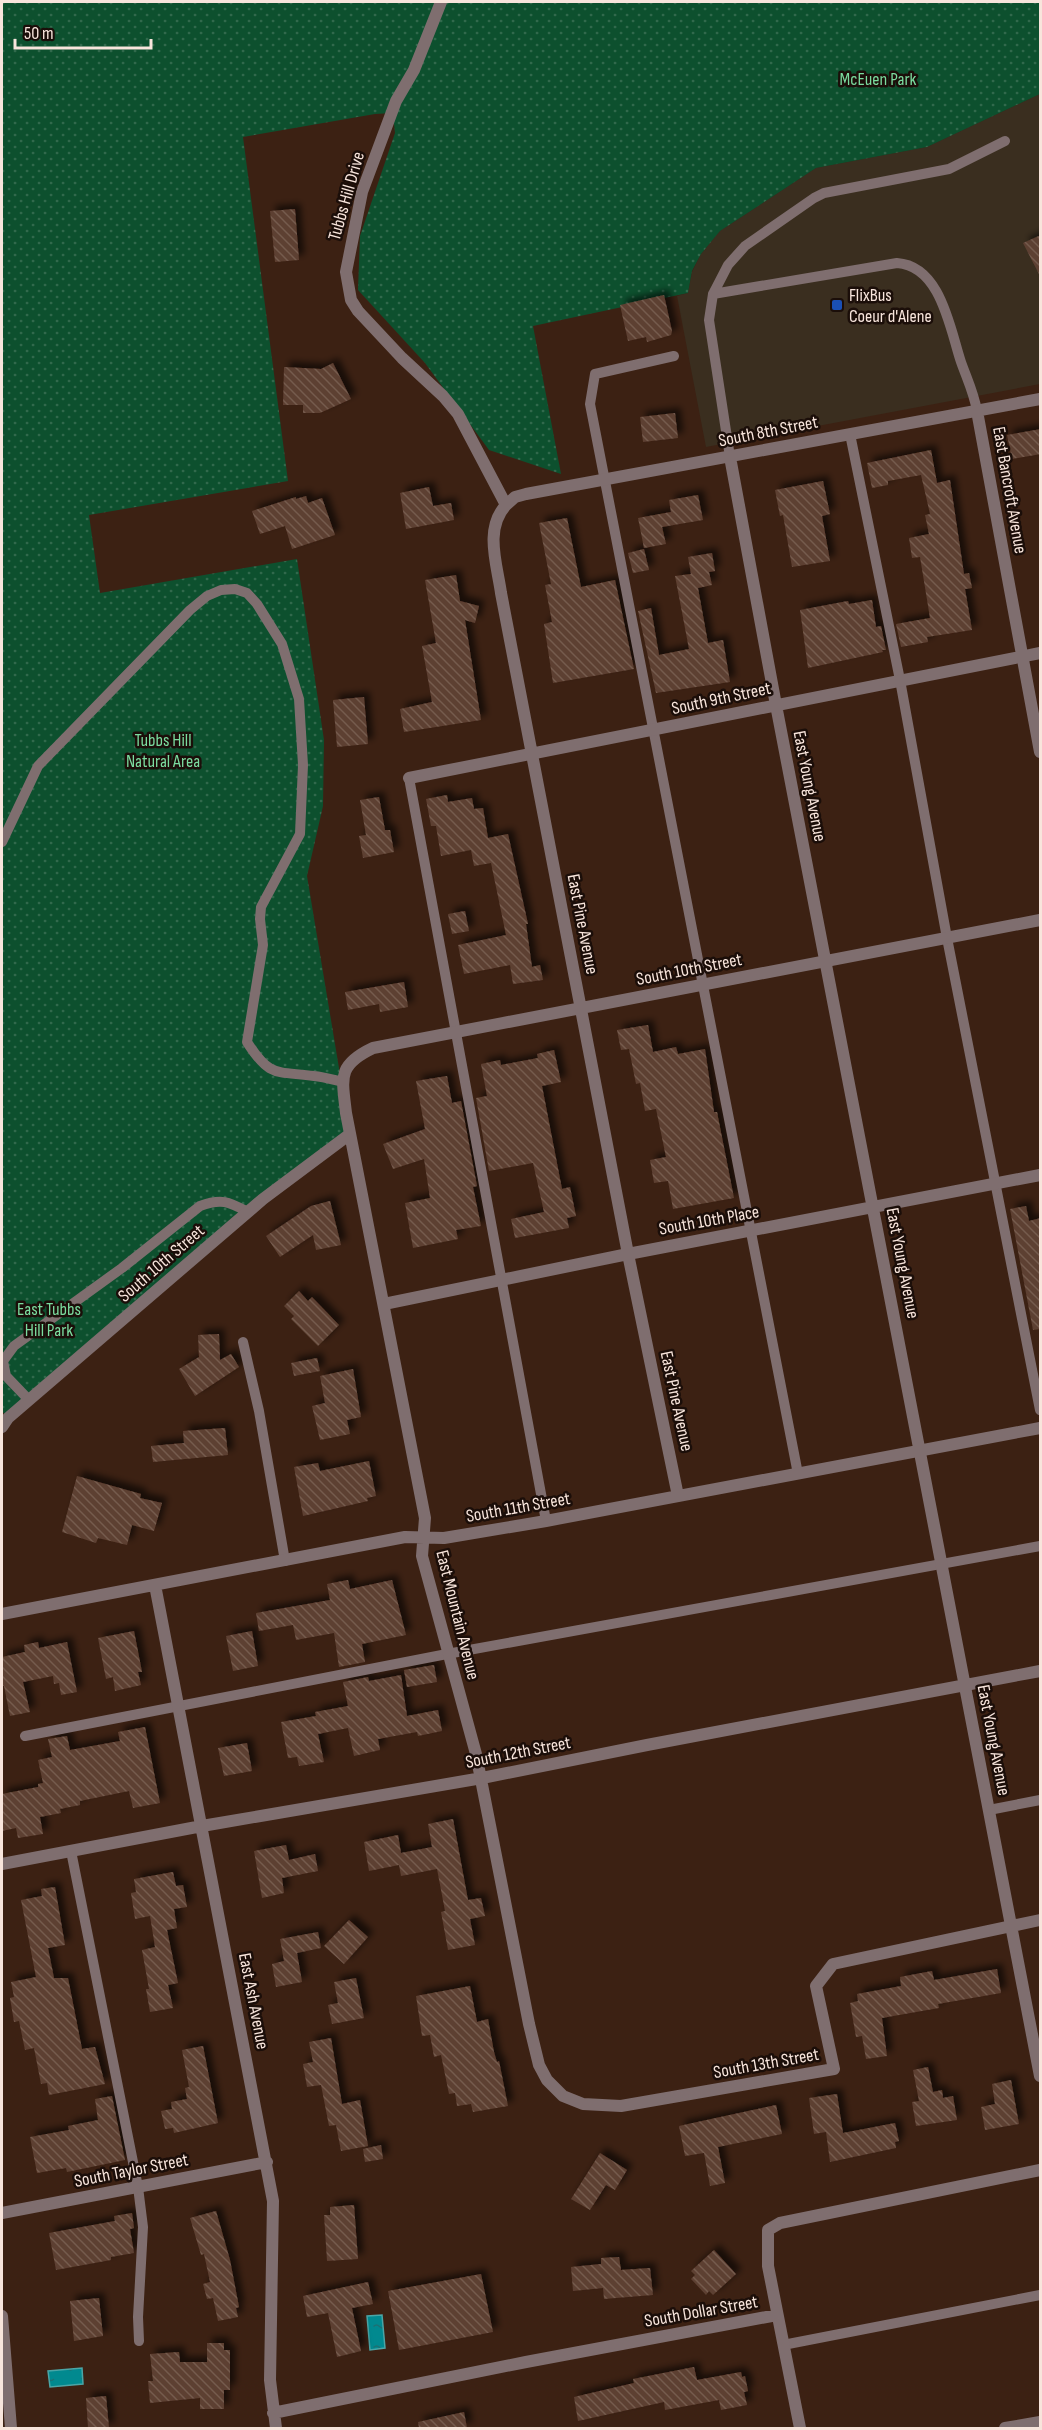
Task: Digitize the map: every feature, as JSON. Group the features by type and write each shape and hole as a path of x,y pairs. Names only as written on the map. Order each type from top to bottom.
{"street":[{"name":"Tubbs Hill Drive","path":"441,2 414,70 396,102 362,192 346,272 349,293 354,306 458,414 506,505"},
{"name":"South 8th Street","path":"506,505 515,497 526,494 1041,399"},
{"name":"East Bancroft Avenue","path":"977,411 1041,752"},
{"name":"East Young Avenue","path":"730,457 989,1810 1038,2048 1041,2076"},
{"name":"East Pine Avenue","path":"506,505 498,514 493,538 580,1008 678,1496"},
{"name":"South 9th Street","path":"409,778 1041,653"},
{"name":"South 10th Street","path":"349,1063 372,1048 1041,920"},
{"name":"East Mountain Avenue","path":"349,1063 345,1067 343,1082 350,1134 425,1518 422,1556 482,1778 538,2065 547,2080 563,2096"},
{"name":"South 10th Street","path":"2,1426 248,1212 350,1134"},
{"name":"South 10th Place","path":"384,1304 628,1254 1041,1175"},
{"name":"South 11th Street","path":"2,1614 405,1537 444,1538 546,1521 1041,1428"},
{"name":"East Ash Avenue","path":"155,1585 273,2201 270,2380 276,2428"},
{"name":"South 12th Street","path":"2,1864 202,1826 482,1778 1041,1671"},
{"name":"South 13th Street","path":"563,2096 583,2104 621,2106 834,2069 816,1986 832,1964 1041,1920"},
{"name":"South Taylor Street","path":"2,2212 267,2162"},
{"name":"South Dollar Street","path":"273,2414 526,2362 777,2315 768,2266 766,2235 768,2230 780,2223 1041,2170"},
{"path":"777,2315 798,2428"},
{"path":"2,2316 11,2428"},
{"path":"1005,2428 1041,2421"}],"lane":[{"path":"730,457 709,320 713,294 728,265 745,246 824,193 949,169 1005,141"},
{"path":"713,294 897,263 910,264 919,269 929,281 946,311 961,362 974,391 977,411"},
{"path":"674,356 594,374 590,404 798,1474"},
{"path":"850,434 900,680 947,938 1041,1410"},
{"path":"2,842 38,766 190,610 207,596 221,590 235,589 247,592 282,644 299,699 303,765 300,834 261,907 263,945 247,1042 258,1059 273,1072 314,1076 343,1082"},
{"path":"409,778 546,1521"},
{"path":"29,1401 6,1376 3,1361 14,1346 122,1268 200,1206 214,1201 230,1202 248,1212"},
{"path":"243,1342 259,1411 285,1561"},
{"path":"25,1736 447,1654 1041,1546"},
{"path":"989,1810 1041,1800"},
{"path":"71,1851 144,2226 138,2317 140,2341"},
{"path":"783,2345 1041,2295"}],"shaded area":[{"path":"1040,94 1040,384 706,447 677,296 688,293 692,272 701,254 720,231 816,168 927,147"}],"green space":[{"name":"Tubbs Hill Natural Area","path":"2,2 1040,2 1040,94 927,147 816,168 720,231 701,254 692,271 688,293 533,326 561,474 489,450 425,363 358,290 360,236 395,133 393,113 375,114 243,137 288,481 89,515 100,593 297,559 324,740 323,806 307,876 350,1134 8,1418 2,1411"}],"water":[{"path":"382,2315 385,2348 370,2350 367,2316"},
{"path":"82,2368 83,2384 50,2387 48,2371"}],"building":[{"path":"295,209 299,260 275,262 270,211"},
{"path":"1041,235 1041,278 1023,243"},
{"path":"664,295 671,335 647,342 646,337 628,341 620,305"},
{"path":"333,363 351,399 320,413 303,413 303,405 283,405 284,367 321,369"},
{"path":"675,413 678,438 643,442 640,417"},
{"path":"1041,429 1041,454 1012,459 1007,435"},
{"path":"931,450 937,483 950,480 964,574 969,573 972,588 965,589 972,630 927,637 928,642 901,647 896,624 930,618 920,557 912,558 909,538 929,534 925,515 930,514 921,475 888,481 888,485 872,488 867,463"},
{"path":"823,481 830,514 822,516 830,561 792,567 783,515 780,516 775,490"},
{"path":"429,487 433,506 451,503 454,520 406,529 400,493"},
{"path":"698,495 703,520 662,527 666,544 644,548 638,518 671,512 669,500"},
{"path":"306,496 308,503 322,498 335,535 292,549 285,526 260,534 252,511"},
{"path":"567,518 581,587 615,580 634,669 553,683 544,624 552,622 545,585 551,584 539,523"},
{"path":"644,549 649,570 633,573 628,553"},
{"path":"712,553 715,571 709,572 712,585 698,588 708,643 723,640 730,682 656,693 638,611 651,608 659,655 689,649 675,576 691,574 688,557"},
{"path":"456,575 460,601 479,606 475,623 465,620 481,720 404,732 400,709 432,702 422,646 436,643 425,580"},
{"path":"872,600 876,627 881,626 886,650 808,668 800,610 848,601 849,604"},
{"path":"364,697 368,744 337,747 333,700"},
{"path":"447,795 448,802 472,798 474,809 483,808 488,838 508,834 528,924 526,924 532,967 540,965 543,980 513,984 510,965 464,974 458,945 506,935 491,863 474,866 471,850 441,856 436,826 431,826 426,799"},
{"path":"379,797 385,830 390,830 394,852 363,858 359,836 366,835 360,800"},
{"path":"465,911 469,931 452,934 448,914"},
{"path":"404,982 408,1007 380,1012 379,1004 348,1010 345,992"},
{"path":"648,1025 653,1052 676,1047 678,1054 705,1049 714,1112 717,1112 734,1198 673,1209 668,1181 654,1183 650,1160 666,1157 656,1109 645,1111 640,1083 636,1084 629,1049 621,1050 617,1030"},
{"path":"554,1050 561,1082 542,1086 562,1189 570,1187 576,1216 567,1218 569,1228 515,1238 511,1219 544,1212 533,1163 489,1171 476,1098 487,1096 481,1064 500,1060 501,1065 538,1058 537,1054"},
{"path":"447,1076 452,1103 461,1101 477,1186 473,1187 481,1226 456,1230 458,1239 413,1248 405,1203 430,1198 424,1159 393,1169 383,1144 425,1129 416,1081"},
{"path":"330,1201 341,1245 316,1250 313,1235 280,1257 266,1236 311,1206"},
{"path":"1026,1206 1029,1221 1041,1218 1041,1329 1033,1330 1010,1209"},
{"path":"299,1291 308,1301 312,1297 339,1325 318,1346 291,1319 294,1316 284,1306"},
{"path":"219,1334 220,1360 231,1354 239,1367 195,1396 179,1369 199,1357 198,1335"},
{"path":"317,1358 320,1371 294,1376 291,1363"},
{"path":"353,1369 361,1417 347,1420 350,1434 320,1440 312,1406 325,1403 320,1376"},
{"path":"225,1428 228,1455 153,1462 151,1446 184,1443 183,1431"},
{"path":"369,1461 376,1496 367,1498 368,1501 303,1516 294,1467 318,1463 320,1471"},
{"path":"77,1476 141,1494 140,1498 162,1503 154,1531 132,1525 127,1545 98,1538 96,1543 62,1532"},
{"path":"348,1580 350,1589 392,1580 406,1635 362,1644 365,1662 339,1667 334,1633 296,1640 293,1625 259,1631 256,1613 330,1600 327,1584"},
{"path":"134,1631 142,1672 138,1672 141,1685 115,1691 113,1677 106,1679 98,1638"},
{"path":"252,1631 258,1666 233,1671 226,1636"},
{"path":"38,1642 39,1648 67,1642 77,1692 61,1695 59,1683 54,1684 53,1676 23,1682 30,1712 10,1716 4,1686 2,1686 2,1657 25,1652 24,1645"},
{"path":"434,1665 437,1682 407,1687 404,1670"},
{"path":"401,1675 407,1716 438,1710 442,1731 418,1736 417,1732 378,1739 380,1750 354,1756 348,1728 318,1734 324,1762 299,1766 297,1757 288,1758 281,1722 316,1716 315,1712 348,1706 343,1682 368,1677 369,1681"},
{"path":"145,1727 160,1803 133,1808 129,1791 80,1801 80,1805 60,1809 61,1813 40,1817 43,1834 18,1838 16,1828 2,1831 2,1794 38,1787 38,1784 43,1783 38,1760 52,1757 48,1739 67,1736 70,1750 120,1741 118,1732"},
{"path":"247,1743 252,1771 224,1776 218,1748"},
{"path":"453,1819 468,1900 481,1898 485,1916 470,1919 475,1945 448,1950 441,1912 445,1911 437,1869 401,1876 399,1865 369,1871 364,1842 398,1835 401,1853 432,1847 428,1824"},
{"path":"286,1845 289,1860 315,1854 318,1871 282,1878 284,1893 262,1898 254,1851"},
{"path":"173,1872 176,1886 183,1885 187,1907 174,1909 177,1928 167,1930 178,1983 168,1985 173,2008 150,2012 146,1989 149,1989 142,1950 155,1947 150,1916 135,1919 131,1893 136,1892 134,1879"},
{"path":"55,1887 65,1945 48,1948 54,1978 68,1978 82,2049 95,2047 105,2084 49,2095 47,2083 41,2084 34,2048 25,2050 19,2021 14,2022 10,1998 14,1997 11,1982 36,1977 21,1900 42,1896 41,1889"},
{"path":"349,1920 368,1937 344,1964 324,1946"},
{"path":"318,1932 321,1948 297,1953 302,1982 276,1987 272,1964 284,1961 280,1939"},
{"path":"997,1969 1001,1993 938,2004 939,2008 882,2018 887,2056 866,2059 862,2036 856,2037 850,2003 858,2001 857,1994 901,1986 900,1977 932,1971 934,1980"},
{"path":"356,1978 364,2018 332,2024 328,2005 338,2003 334,1982"},
{"path":"470,1986 477,2022 488,2019 508,2106 473,2112 471,2104 457,2106 455,2093 449,2094 441,2055 434,2057 430,2035 422,2036 416,1996"},
{"path":"331,2038 342,2104 360,2100 368,2146 341,2151 336,2125 329,2126 321,2085 307,2087 303,2064 313,2062 309,2042"},
{"path":"203,2046 218,2123 174,2133 173,2128 165,2129 161,2111 172,2109 171,2102 187,2099 185,2088 189,2087 182,2050"},
{"path":"928,2067 933,2092 942,2090 943,2098 953,2096 957,2120 916,2126 912,2102 919,2101 913,2070"},
{"path":"1011,2080 1019,2124 985,2130 981,2107 995,2104 992,2084"},
{"path":"837,2094 843,2133 895,2123 899,2141 895,2142 896,2148 830,2162 826,2132 814,2134 809,2098"},
{"path":"112,2096 125,2160 67,2172 66,2168 37,2173 30,2137 69,2130 68,2126 98,2120 95,2099"},
{"path":"776,2105 782,2134 718,2147 725,2183 710,2186 704,2153 685,2156 679,2126"},
{"path":"381,2145 383,2159 365,2162 363,2149"},
{"path":"600,2153 627,2170 615,2190 606,2185 590,2210 571,2199"},
{"path":"354,2205 358,2259 327,2261 324,2215 330,2215 330,2207"},
{"path":"216,2211 230,2260 239,2307 236,2308 238,2317 218,2321 213,2298 207,2299 203,2284 210,2282 204,2254 201,2255 190,2218"},
{"path":"132,2213 134,2228 130,2229 134,2253 111,2257 111,2260 56,2270 49,2233 115,2221 114,2216"},
{"path":"714,2250 736,2274 713,2295 709,2291 706,2295 691,2279 695,2275 691,2271"},
{"path":"619,2257 621,2270 650,2268 653,2295 604,2299 603,2288 573,2291 571,2267 601,2264 601,2258"},
{"path":"481,2274 493,2332 399,2350 388,2291"},
{"path":"368,2282 373,2304 352,2308 361,2351 337,2357 328,2313 307,2317 303,2296"},
{"path":"99,2298 103,2336 74,2341 70,2301"},
{"path":"207,2343 224,2343 224,2350 230,2350 230,2390 224,2390 224,2409 200,2409 200,2398 150,2403 148,2381 153,2381 150,2354 179,2352 180,2362 207,2362"},
{"path":"694,2367 697,2380 741,2372 742,2377 745,2376 748,2391 744,2392 747,2405 721,2410 719,2400 665,2410 664,2402 578,2421 574,2397 634,2383 633,2379"},
{"path":"106,2396 109,2428 88,2428 86,2398"},
{"path":"464,2412 467,2428 419,2428 418,2422"}],"place":[{"name":"FlixBus Coeur d'Alene","path":"837,305"}],"park label":[{"name":"McEuen Park","path":"878,79"},
{"name":"East Tubbs Hill Park","path":"49,1319"}]}
